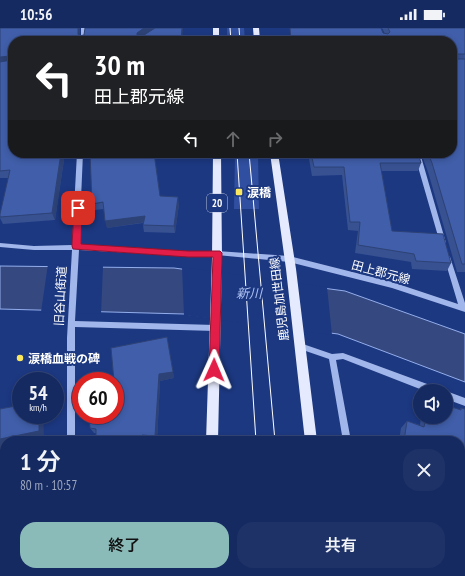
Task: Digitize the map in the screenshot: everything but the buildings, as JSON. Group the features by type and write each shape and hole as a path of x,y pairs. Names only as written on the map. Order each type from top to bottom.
{"main road":[{"name":"20","path":"212,436 217,256 217,158"},
{"name":"鹿児島加世田線","path":"275,158 290,264 310,436"}],"street":[{"name":"旧谷山街道","path":"71,436 72,324 80,158"},
{"path":"419,158 464,308"},
{"path":"0,245 34,248 76,246 217,256"},
{"name":"田上郡元線","path":"217,256 290,264 392,285 464,308"},
{"path":"72,324 215,324"},
{"path":"300,346 332,356 343,356 417,384"},
{"path":"332,356 346,436"},
{"path":"453,398 465,402"}],"shaded area":[{"path":"227,28 244,28 245,36 227,36"},
{"path":"235,158 258,158 259,209 234,209"}],"water":[{"name":"新川","path":"0,266 174,268 345,291 465,334 465,382 338,334 184,314 0,309"}],"pier":[{"path":"48,264 103,266 101,314 41,312"},
{"path":"182,267 327,287 332,335 184,315"}],"tram line":[{"path":"230,28 231,36"},
{"path":"239,28 240,36"},
{"path":"237,158 256,436"},
{"path":"249,158 275,436"}],"place":[{"name":"涙橋","path":"239,192"},
{"name":"涙橋血戦の碑","path":"20,358"}],"route":[{"path":"78,208 76,246 188,254 217,253 214,370"}]}
